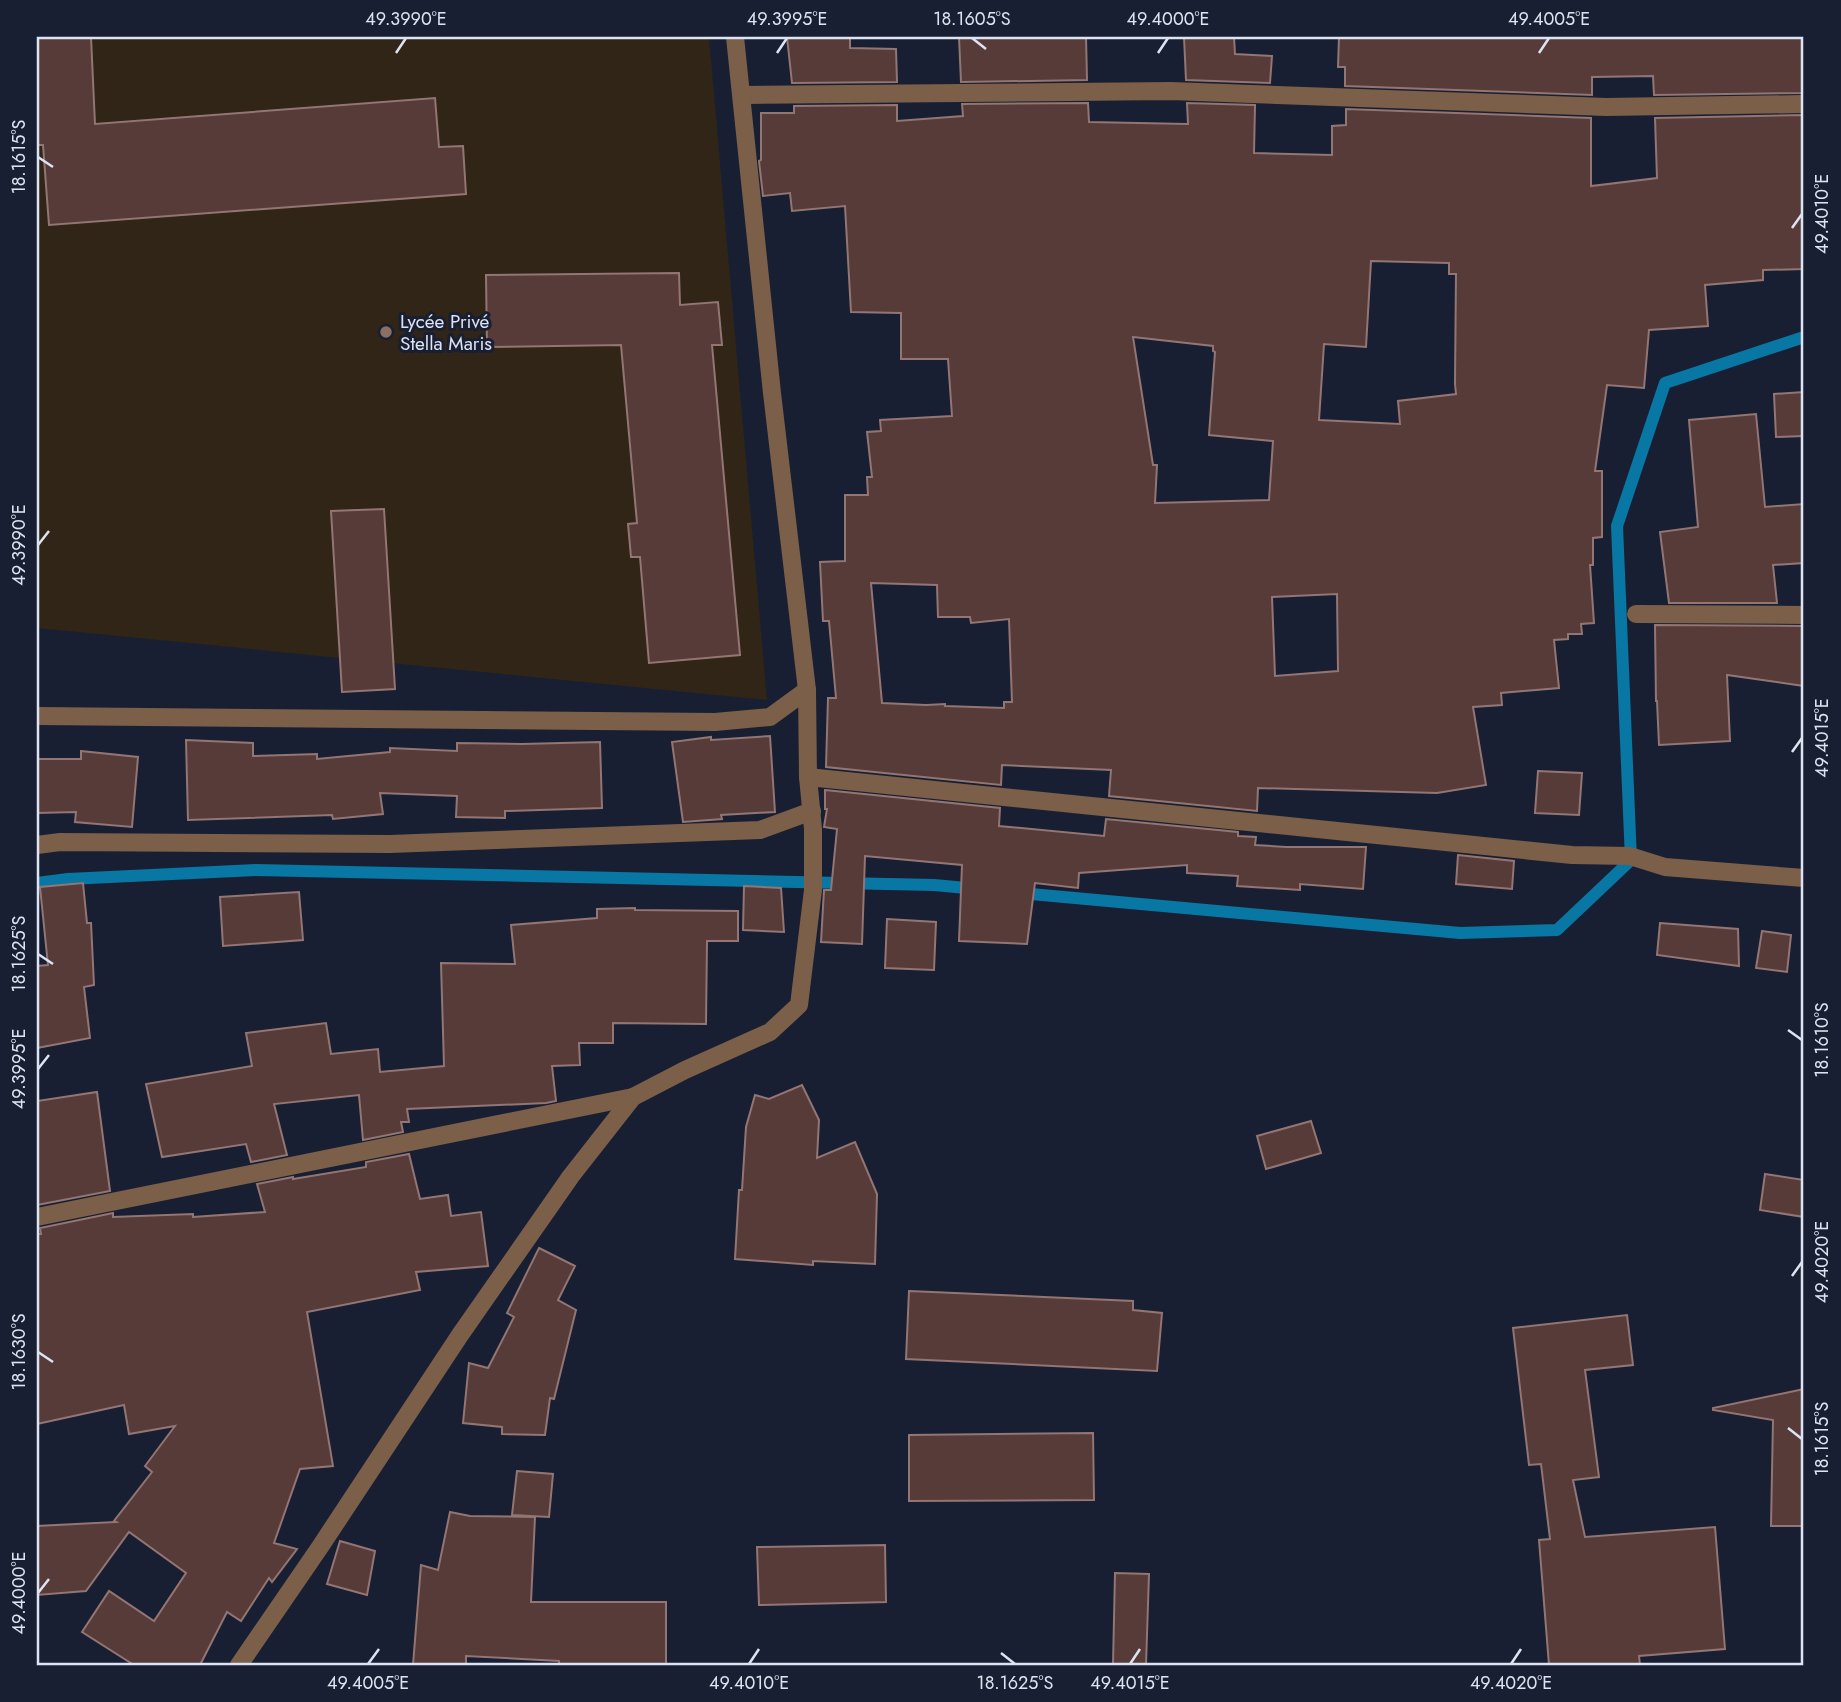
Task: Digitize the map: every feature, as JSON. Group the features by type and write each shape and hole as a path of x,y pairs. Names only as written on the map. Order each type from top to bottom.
{"street":[{"path":"37,1217 633,1097 685,1070 771,1032 799,1005 813,890 807,690 772,393 735,37"},
{"path":"741,95 1171,91 1606,107 1804,104"},
{"path":"1636,614 1804,615"},
{"path":"37,716 715,722 770,717 807,690"},
{"path":"808,778 1572,855 1630,856 1665,867 1804,878"},
{"path":"37,845 60,842 390,844 760,830 812,820"},
{"path":"239,1665 460,1335 571,1176 633,1097"}],"shaded area":[{"name":"Lycée Privé Stella Maris","path":"37,37 709,37 767,700 37,628"}],"building":[{"path":"37,37 91,37 95,124 435,98 439,147 463,146 466,194 49,225 43,145 37,145"},
{"path":"787,37 850,37 850,48 896,49 897,82 792,83"},
{"path":"959,37 1086,37 1087,80 961,82"},
{"path":"1184,37 1234,37 1235,54 1272,56 1270,83 1186,80"},
{"path":"1339,37 1804,37 1804,93 1654,95 1653,76 1592,77 1592,95 1345,86 1345,67 1338,67"},
{"path":"1088,103 1089,122 1188,124 1187,103 1255,105 1254,153 1332,155 1332,126 1346,125 1346,109 1591,118 1591,186 1657,178 1655,118 1804,115 1804,269 1763,270 1763,280 1705,285 1708,326 1649,330 1644,388 1607,385 1595,471 1602,471 1602,537 1593,538 1593,565 1590,565 1594,623 1581,624 1582,634 1568,634 1568,639 1554,640 1559,688 1501,693 1502,705 1473,707 1486,785 1437,793 1258,788 1257,811 1109,796 1111,770 1002,765 1001,785 826,767 828,698 836,698 829,621 823,621 820,562 845,561 845,495 868,495 867,477 872,477 867,432 881,431 880,420 952,416 948,359 901,359 901,313 851,312 845,206 792,211 790,193 763,196 759,161 761,113 794,113 794,106 897,105 897,121 963,116 962,104","holes":["1371,261 1449,263 1449,274 1456,274 1456,394 1398,401 1400,424 1319,420 1324,344 1366,347","1133,337 1213,346 1215,352 1209,435 1273,441 1269,500 1155,503 1157,465 1153,465","871,583 937,585 938,617 970,617 971,623 1009,619 1012,702 1004,702 1004,708 882,703","1337,594 1338,671 1275,676 1272,597"]},
{"path":"679,273 680,305 718,302 722,345 712,345 740,655 649,663 640,557 631,557 628,524 637,523 621,345 487,347 486,275"},
{"path":"1804,392 1804,436 1776,437 1774,394"},
{"path":"1756,414 1765,507 1804,504 1804,563 1773,565 1777,603 1669,603 1660,532 1698,527 1689,420"},
{"path":"384,509 395,689 342,692 331,511"},
{"path":"1655,625 1804,626 1804,686 1727,675 1730,741 1659,745"},
{"path":"770,736 775,812 721,815 722,819 683,822 672,742 711,737 711,740"},
{"path":"186,740 253,743 253,756 317,754 317,759 390,752 390,748 457,751 457,743 600,742 602,808 505,811 505,818 456,817 457,796 380,793 383,814 333,819 332,815 188,820"},
{"path":"81,751 138,757 132,827 75,822 76,812 37,813 37,759 81,759"},
{"path":"1538,771 1582,773 1579,815 1535,813"},
{"path":"825,790 1000,808 999,826 1104,836 1106,819 1238,832 1238,836 1256,837 1255,845 1366,847 1363,889 1300,884 1300,890 1237,886 1238,876 1187,873 1187,865 1079,873 1078,888 1035,883 1027,944 959,941 962,865 865,856 862,944 821,942 824,890 831,890 837,829 824,827 827,809"},
{"path":"1458,855 1514,861 1512,889 1456,884"},
{"path":"83,883 87,923 91,923 94,985 84,987 90,1038 37,1048 37,966 48,965 40,887"},
{"path":"744,886 781,888 784,932 743,930"},
{"path":"299,892 303,940 223,946 220,897"},
{"path":"597,909 738,911 738,941 707,941 706,1024 613,1023 613,1043 579,1043 580,1065 552,1066 556,1101 407,1109 409,1122 401,1122 403,1132 363,1140 359,1095 274,1104 287,1155 251,1162 246,1144 162,1157 146,1084 252,1066 246,1033 326,1023 331,1054 378,1049 380,1072 444,1066 441,963 515,964 511,925 597,918"},
{"path":"887,919 936,922 934,970 885,968"},
{"path":"1660,923 1738,929 1739,966 1657,955"},
{"path":"1762,931 1791,935 1787,972 1756,968"},
{"path":"802,1085 819,1120 817,1158 855,1142 877,1194 875,1264 813,1261 813,1265 735,1259 746,1127 755,1095 769,1099"},
{"path":"97,1092 110,1191 37,1205 37,1101"},
{"path":"1311,1121 1321,1153 1266,1169 1257,1136"},
{"path":"409,1154 420,1199 448,1195 451,1216 481,1212 488,1266 416,1272 420,1290 307,1312 333,1466 300,1469 274,1543 297,1549 272,1582 269,1578 241,1621 227,1612 200,1665 134,1665 82,1632 109,1591 154,1621 186,1573 129,1532 86,1591 37,1595 37,1526 116,1522 114,1521 152,1472 145,1466 175,1426 129,1434 124,1405 37,1424 37,1234 41,1234 40,1228 113,1213 113,1217 193,1214 193,1217 265,1212 257,1184 366,1167 366,1162"},
{"path":"1765,1174 1804,1180 1804,1217 1760,1210"},
{"path":"539,1248 575,1266 558,1300 576,1310 554,1399 550,1398 545,1435 502,1434 502,1427 463,1423 469,1363 488,1368 514,1317 507,1313"},
{"path":"909,1291 1133,1301 1133,1310 1162,1313 1157,1371 906,1359"},
{"path":"1627,1315 1633,1365 1585,1370 1599,1477 1573,1480 1585,1537 1715,1527 1725,1649 1639,1656 1640,1665 1549,1665 1539,1540 1550,1539 1541,1464 1529,1465 1513,1328"},
{"path":"1804,1389 1802,1526 1771,1526 1773,1420 1713,1408"},
{"path":"1093,1433 1094,1500 909,1501 909,1435"},
{"path":"517,1471 553,1474 549,1517 512,1515"},
{"path":"450,1512 470,1516 535,1517 531,1602 666,1602 666,1665 559,1665 559,1661 466,1656 466,1665 413,1665 421,1565 438,1570"},
{"path":"340,1541 375,1551 367,1595 327,1584"},
{"path":"885,1545 886,1602 759,1605 757,1547"},
{"path":"1115,1573 1149,1574 1146,1665 1113,1665"}],"waterway":[{"path":"1020,893 1460,933 1557,930 1631,860 1617,526 1665,383 1804,337"},
{"path":"37,883 68,879 256,870 934,885 977,889"}],"place":[{"name":"Lycée Privé Stella Maris","path":"386,332"}]}
